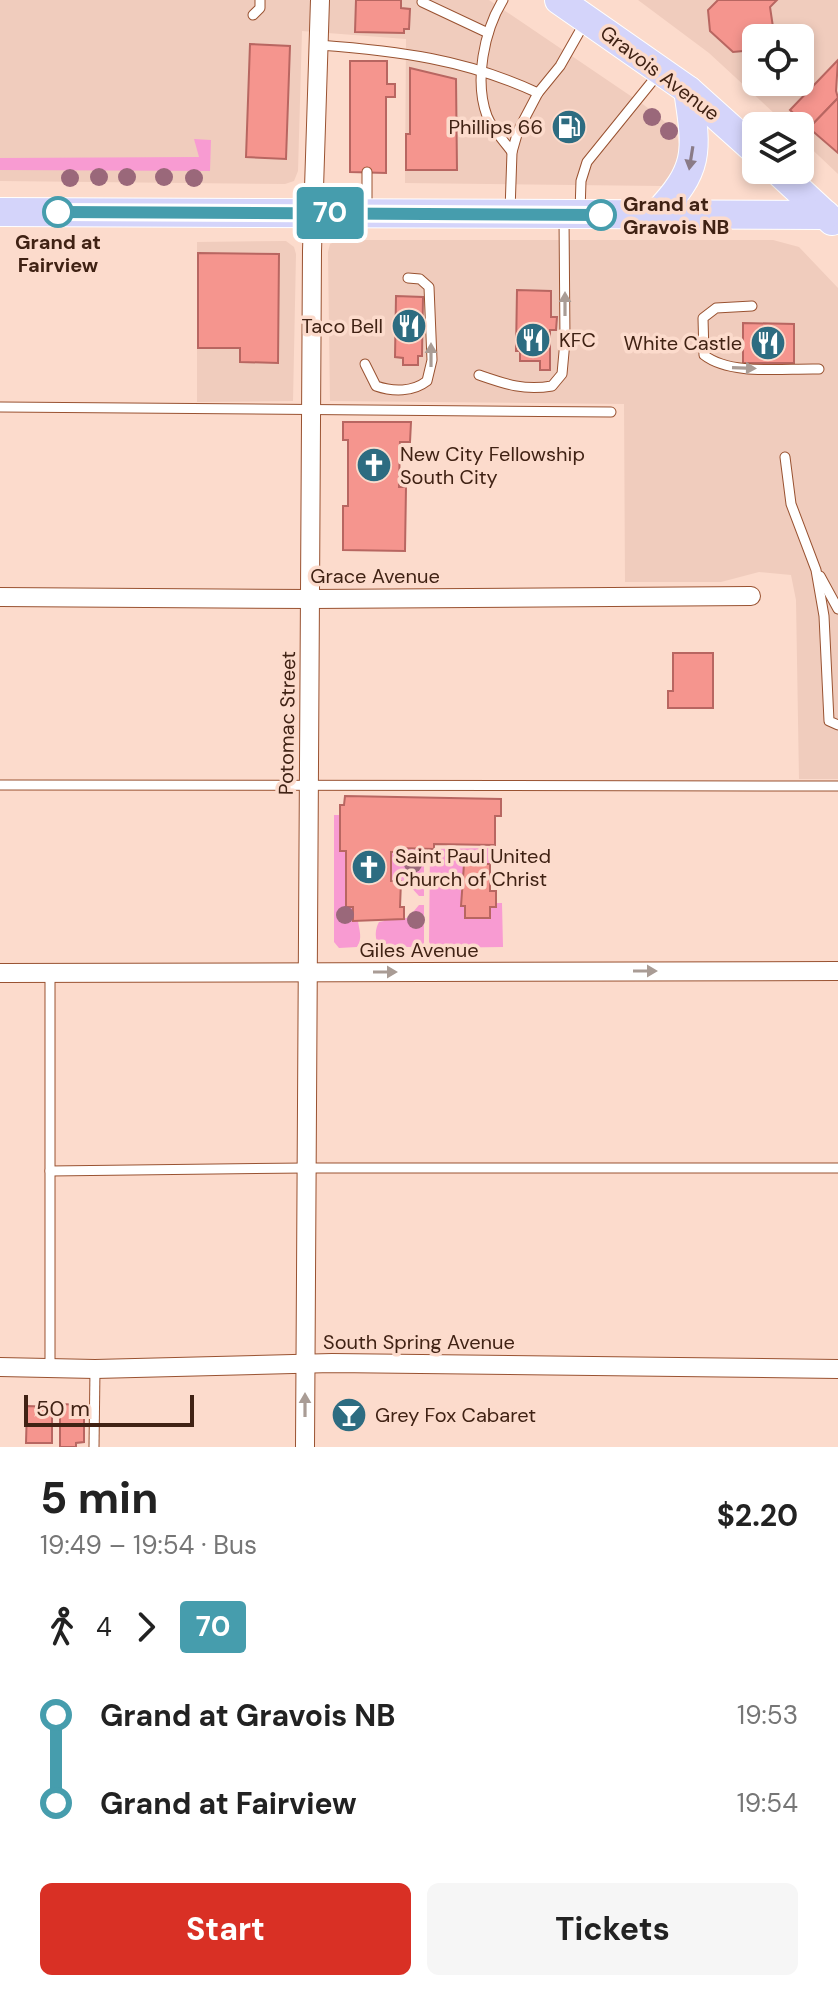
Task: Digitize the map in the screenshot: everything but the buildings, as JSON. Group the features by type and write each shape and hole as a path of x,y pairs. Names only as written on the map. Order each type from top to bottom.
{"main road":[{"name":"Gravois Avenue","path":"559,0 688,90 742,138"},
{"path":"656,215 681,189 693,159 688,90"},
{"path":"792,184 832,221"},
{"path":"0,212 656,215 832,221"}],"street":[{"name":"Potomac Street","path":"305,1447 313,213 320,0"},
{"name":"Grace Avenue","path":"0,597 311,599 751,596"},
{"name":"Giles Avenue","path":"0,973 838,971"},
{"name":"South Spring Avenue","path":"0,1367 95,1369 305,1364 838,1369"}],"lane":[{"path":"253,15 260,8 260,0"},
{"path":"503,0 488,33 482,96 488,119 512,152"},
{"path":"422,2 488,33"},
{"path":"509,214 512,152 518,131 538,93 560,66 587,19"},
{"path":"319,45 399,51 483,71 538,93"},
{"path":"479,375 513,387 535,389 552,386 562,374 572,215 587,162 661,70"},
{"path":"367,172 367,213"},
{"path":"365,364 376,386 387,390 410,389 427,381 432,360 429,287 426,281 408,278"},
{"path":"752,306 716,308 703,318 704,355 717,365 732,368 819,369"},
{"path":"0,407 611,412"},
{"path":"785,457 791,504 816,570 838,609"},
{"path":"816,570 824,616 829,721 838,725"},
{"path":"0,785 838,786"},
{"path":"50,973 50,1369"},
{"path":"50,1171 838,1168"},
{"path":"94,1447 95,1369"}],"shaded area":[{"path":"0,0 489,0 644,105 676,131 682,157 672,178 662,186 405,183 406,39 302,31 298,171 294,181 285,184 0,181"},
{"path":"638,0 838,0 838,174 814,151 814,112 773,112 756,96 814,96 814,24 742,24 742,83 709,53"},
{"path":"194,139 211,140 210,171 0,170 0,158 199,157"},
{"path":"339,240 773,240 799,247 838,288 838,779 799,779 796,600 791,575 759,572 721,582 625,582 624,404 330,401 328,252 330,244"},
{"path":"286,241 294,247 296,254 293,401 197,402 197,242"},
{"path":"334,815 341,815 340,850 346,851 346,907 353,907 353,921 358,921 360,937 357,947 339,948 334,942"},
{"path":"399,848 424,848 424,896 419,896 400,881 391,881 391,852 399,852"},
{"path":"494,848 494,860 490,860 490,864 461,885 461,905 490,918 490,907 502,903 503,947 433,948 429,942 430,849"},
{"path":"419,905 424,905 424,943 421,947 380,947 376,934 379,922 408,918"}],"bus line":[{"name":"70","path":"58,212 601,215"}],"place":[{"name":"Phillips 66","path":"569,127"},
{"name":"Grand at Fairview","path":"58,212"},
{"name":"Grand at Gravois NB","path":"601,215"},
{"name":"Taco Bell","path":"409,326"},
{"name":"KFC","path":"533,340"},
{"name":"White Castle","path":"768,343"},
{"name":"New City Fellowship South City","path":"374,465"},
{"name":"Saint Paul United Church of Christ","path":"369,867"},
{"name":"Grey Fox Cabaret","path":"349,1415"}]}
